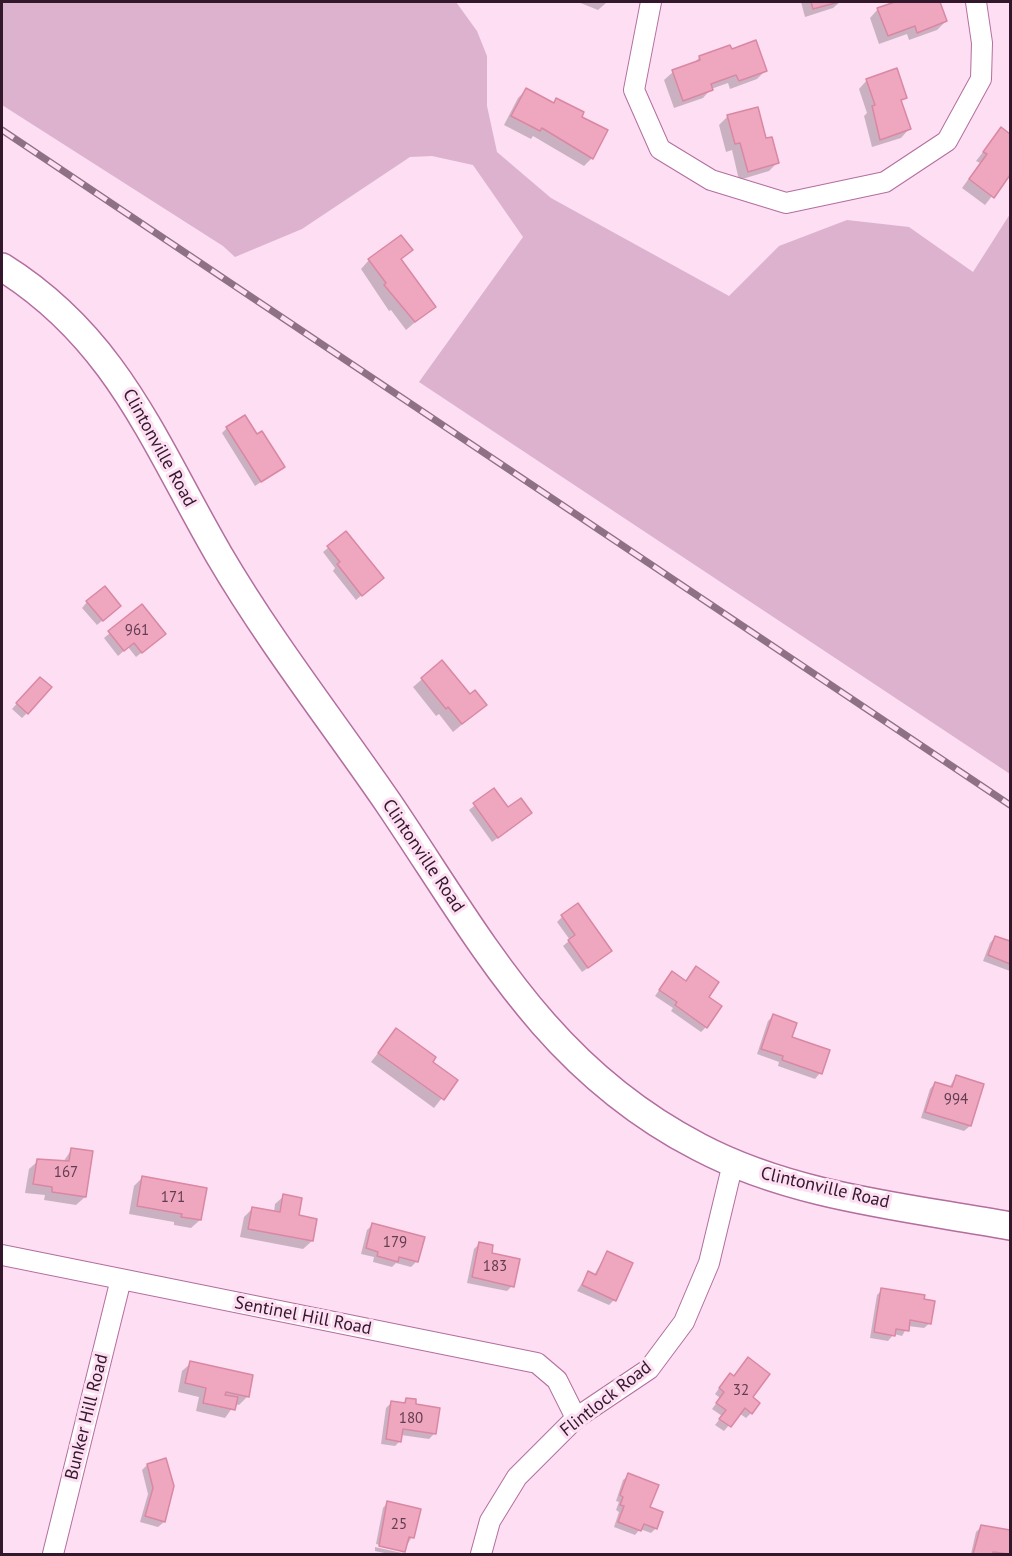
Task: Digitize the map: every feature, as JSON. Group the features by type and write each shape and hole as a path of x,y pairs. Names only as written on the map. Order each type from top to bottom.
{"street":[{"path":"651,2 634,90 660,149 711,180 786,203 885,182 947,141 981,79 982,43 976,2"},
{"name":"Clintonville Road","path":"2,267 25,282 67,316 109,363 149,428 222,559 266,628 523,1002 592,1076 637,1111 684,1140 733,1163 798,1185 1011,1226"},
{"name":"Flintlock Road","path":"482,1554 490,1521 517,1476 576,1418 649,1369 684,1322 709,1263 733,1163"},
{"name":"Sentinel Hill Road","path":"2,1255 537,1364 557,1380 576,1418"},
{"name":"Bunker Hill Road","path":"52,1554 121,1279"}],"shaded area":[{"path":"2,2 456,2 477,31 487,56 487,106 497,152 551,198 729,296 779,246 847,220 909,227 973,272 1010,214 1010,774 419,382 523,237 473,165 432,156 410,157 302,229 235,257 223,246 2,105"}],"building":[{"path":"811,2 839,2 813,9"},
{"path":"895,2 940,2 947,21 917,33 915,26 888,36 877,8"},
{"path":"756,40 767,71 739,81 736,75 711,84 713,90 683,101 672,70 700,60 699,56 730,45 732,49"},
{"path":"897,68 907,98 901,100 911,129 880,140 872,106 875,105 866,79"},
{"path":"526,88 554,103 556,98 584,112 582,117 608,130 593,159 542,128 540,131 511,116"},
{"path":"758,107 766,138 772,137 779,163 748,172 740,143 735,144 727,115"},
{"path":"1001,127 1010,134 1010,175 994,198 969,179 987,154 983,152"},
{"path":"401,235 413,250 401,259 436,307 415,322 384,285 386,283 368,259"},
{"path":"245,415 257,434 262,431 285,467 261,482 226,427"},
{"path":"346,531 384,578 362,596 337,564 340,562 327,546"},
{"path":"105,586 121,606 103,621 86,601"},
{"path":"142,604 166,634 142,653 134,643 124,651 108,631"},
{"path":"442,660 470,694 475,690 487,705 462,724 448,707 446,709 421,678"},
{"path":"40,677 52,687 28,714 16,703"},
{"path":"494,788 508,807 521,798 532,813 498,838 473,803"},
{"path":"578,903 612,951 588,968 568,940 575,935 561,915"},
{"path":"995,936 1010,941 1010,964 988,955"},
{"path":"696,966 719,982 709,997 722,1006 707,1028 675,1005 677,1002 659,990 672,971 686,981"},
{"path":"773,1014 797,1023 792,1037 830,1050 822,1074 782,1060 783,1056 761,1049"},
{"path":"396,1028 436,1057 433,1062 458,1080 444,1100 378,1053"},
{"path":"956,1075 984,1084 971,1126 925,1112 935,1082 952,1087"},
{"path":"71,1148 93,1151 86,1197 52,1192 52,1187 33,1184 37,1159 69,1161"},
{"path":"142,1176 207,1188 201,1220 181,1217 182,1214 137,1206"},
{"path":"283,1194 302,1198 299,1215 317,1219 313,1241 248,1229 252,1207 280,1212"},
{"path":"372,1223 425,1237 418,1262 399,1257 398,1262 377,1256 378,1252 366,1248"},
{"path":"479,1242 493,1245 492,1253 520,1259 514,1287 472,1277"},
{"path":"607,1251 633,1263 616,1301 582,1285 588,1271 596,1275"},
{"path":"881,1288 925,1295 924,1299 935,1301 931,1324 910,1320 909,1331 896,1329 895,1336 874,1332"},
{"path":"748,1357 770,1374 753,1397 760,1403 752,1414 745,1408 731,1427 719,1419 726,1410 716,1403 724,1392 719,1388 730,1373 734,1376"},
{"path":"190,1361 253,1375 249,1397 226,1392 225,1395 238,1397 235,1410 203,1403 206,1388 185,1383"},
{"path":"406,1398 416,1399 416,1404 440,1408 436,1434 403,1429 401,1442 386,1439 391,1401 405,1403"},
{"path":"166,1458 174,1486 165,1522 145,1516 153,1488 147,1464"},
{"path":"628,1473 659,1485 650,1507 663,1512 657,1529 644,1524 641,1531 618,1522 624,1506 620,1505 623,1497 620,1495"},
{"path":"387,1501 421,1509 414,1538 409,1537 405,1552 379,1546"},
{"path":"981,1525 1010,1530 1010,1554 993,1552 993,1554 973,1554"}],"railway":[{"path":"2,130 1010,805"}]}
